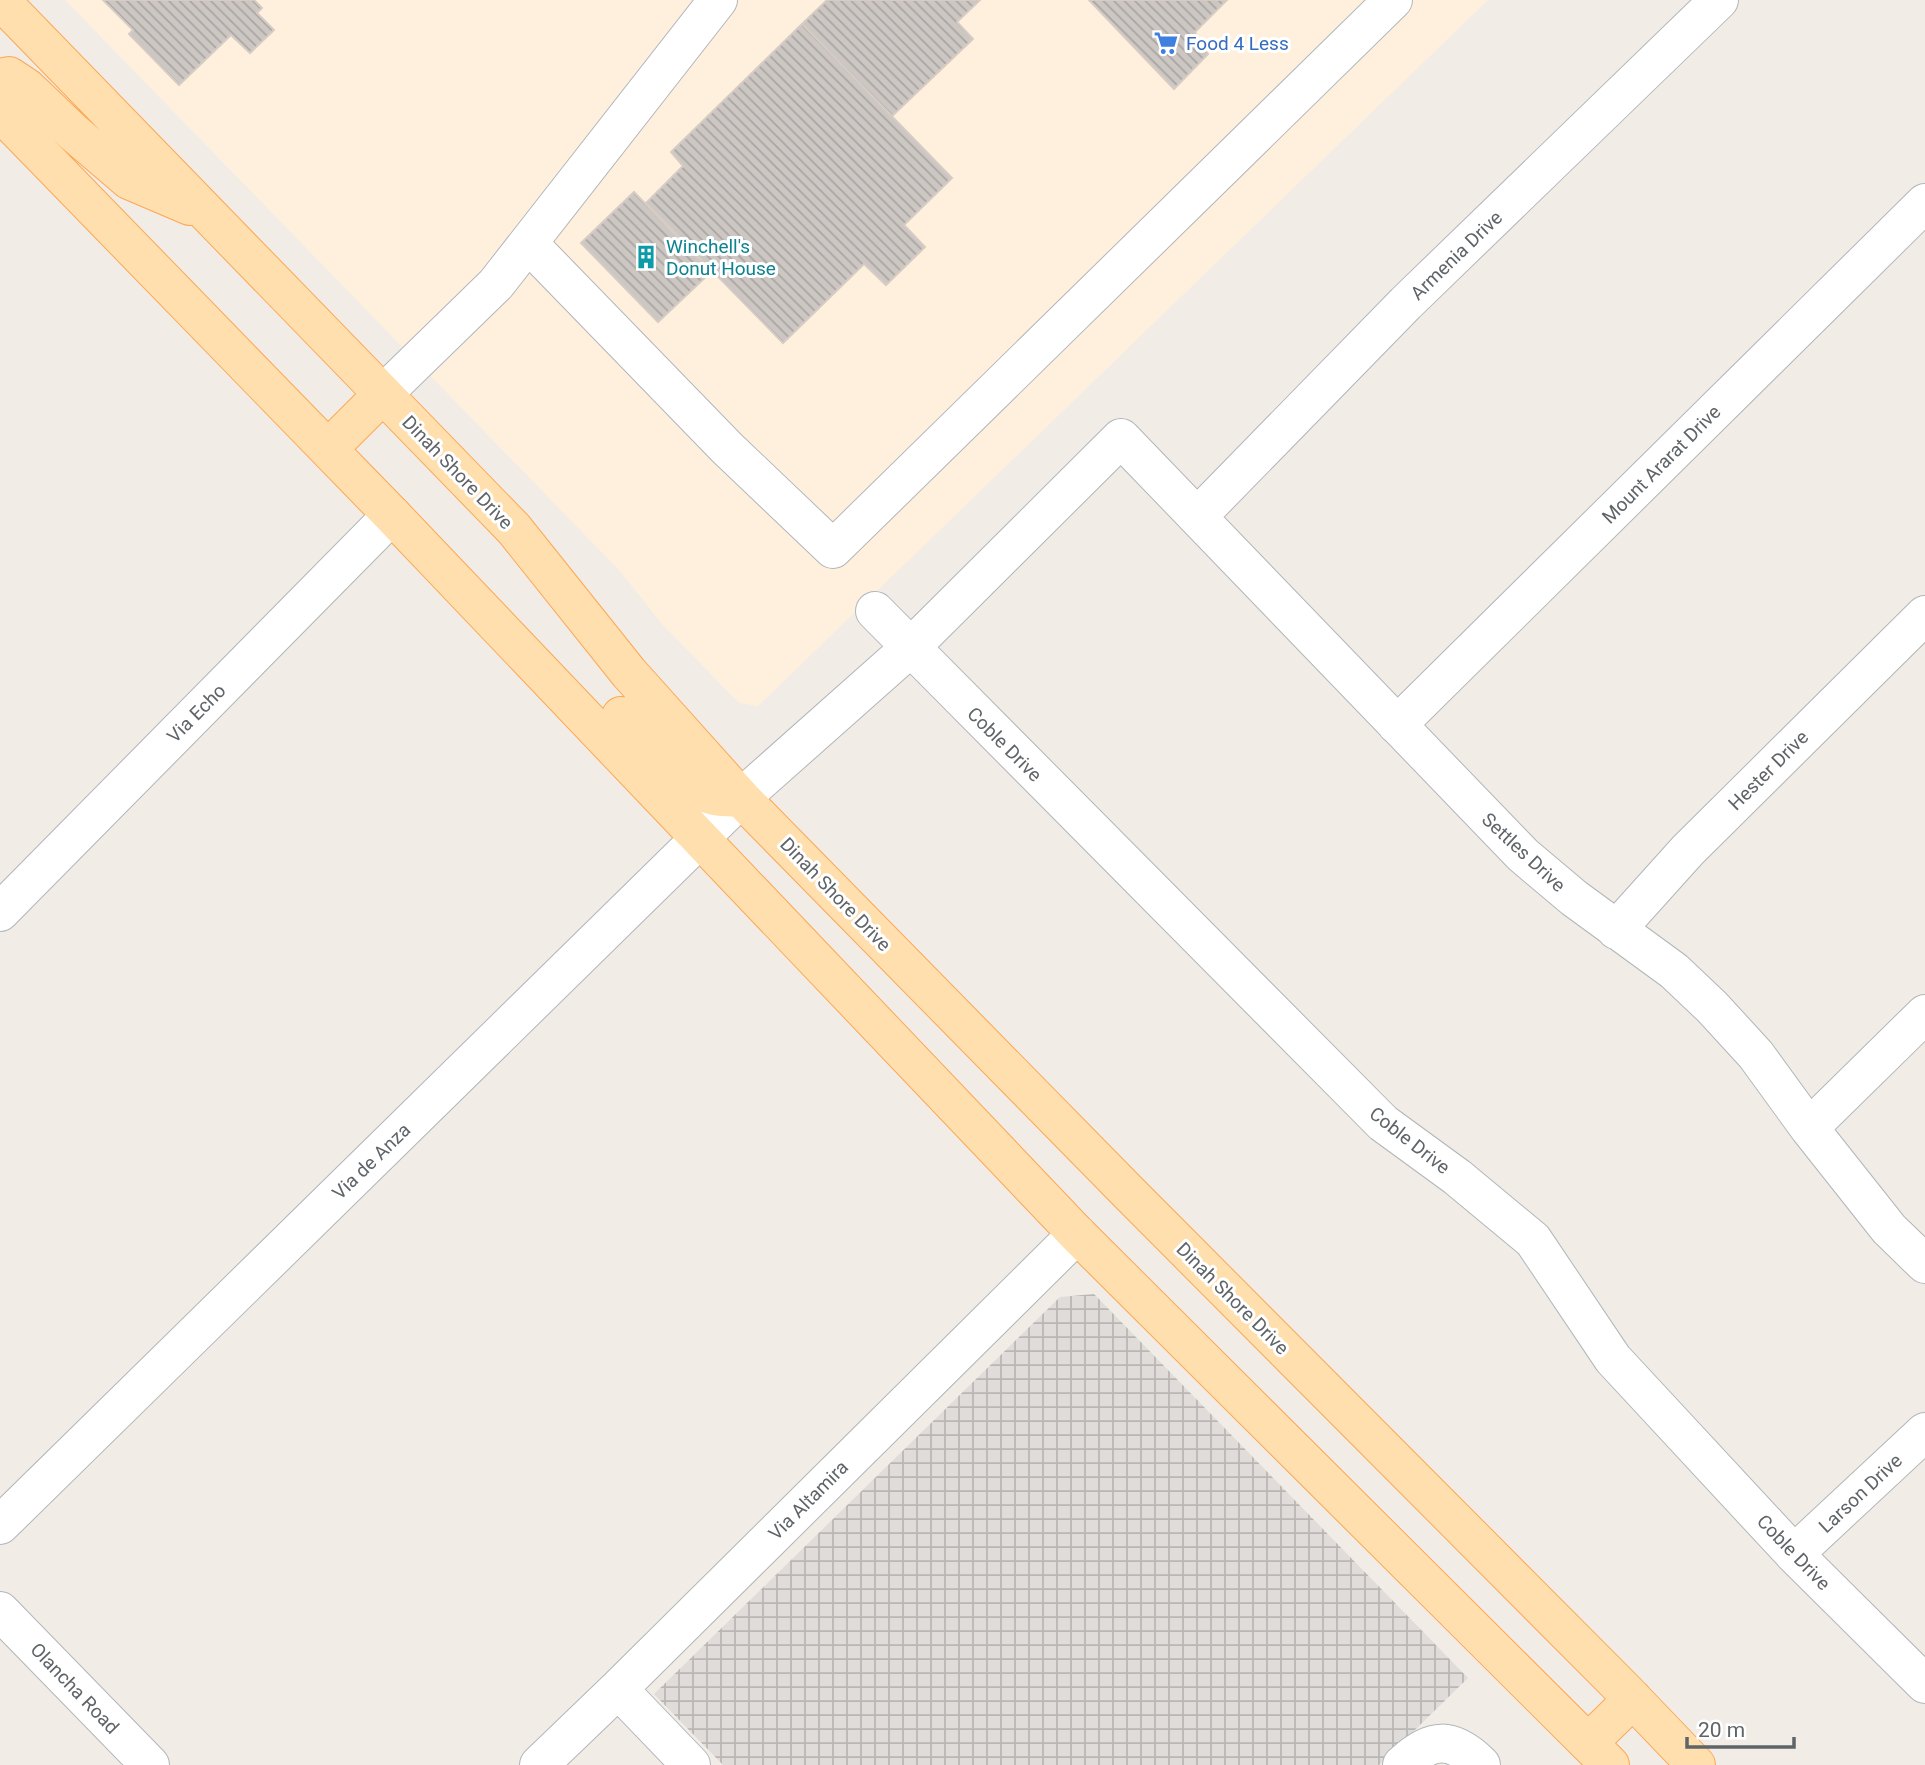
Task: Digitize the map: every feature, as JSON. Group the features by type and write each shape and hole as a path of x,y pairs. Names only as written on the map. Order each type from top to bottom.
{"main road":[{"name":"Dinah Shore Drive","path":"0,0 514,529 629,673 741,798 1696,1765"},
{"path":"0,78 9,76 27,88 129,180 208,213"},
{"path":"0,112 392,515 1077,1234 1599,1754 1633,1699"},
{"path":"328,449 383,394"},
{"path":"509,637 571,664 684,780 703,792 720,797 741,798"}],"street":[{"path":"383,394 496,284 718,0"},
{"path":"528,243 727,448 833,550 1393,0"},
{"name":"Armenia Drive","path":"1198,516 1406,303 1719,0"},
{"name":"Mount Ararat Drive","path":"1397,726 1925,203"},
{"name":"Settles Drive","path":"1121,438 1523,855 1574,898 1674,971 1712,1007 1756,1055 1809,1128 1889,1229 1925,1264"},
{"name":"Via de Anza","path":"0,1525 741,798 910,648 1121,438"},
{"name":"Via Echo","path":"0,912 392,515"},
{"name":"Coble Drive","path":"875,611 1382,1123 1457,1177 1533,1240 1613,1359 1794,1555 1925,1684"},
{"name":"Hester Drive","path":"1616,930 1688,849 1925,615"},
{"path":"1809,1128 1925,1014"},
{"name":"Via Altamira","path":"539,1765 1077,1234"},
{"name":"Larson Drive","path":"1794,1555 1925,1432"},
{"name":"Olancha Road","path":"0,1611 150,1765"},
{"path":"618,1689 691,1765"},
{"path":"1402,1765 1412,1755 1430,1745 1443,1743 1459,1747 1481,1765"}],"shaded area":[{"path":"65,0 1488,0 758,706 739,703 662,624 619,570"},
{"path":"1094,1294 1468,1678 1379,1765 723,1765 654,1694 1060,1297"}],"building":[{"path":"103,0 254,0 262,8 257,13 274,30 250,53 231,35 179,85 129,34 133,30"},
{"path":"827,0 980,0 957,22 973,39 892,116 802,24"},
{"name":"Food 4 Less","path":"1089,0 1227,0 1195,32 1208,54 1174,89"},
{"path":"802,24 952,178 904,225 925,247 886,285 864,264 783,343 646,203 683,166 671,152"},
{"name":"Winchell's Donut House","path":"634,192 711,272 658,322 581,243"}],"place":[{"name":"Food 4 Less","path":"1166,43"},
{"name":"Winchell's Donut House","path":"646,257"}]}
